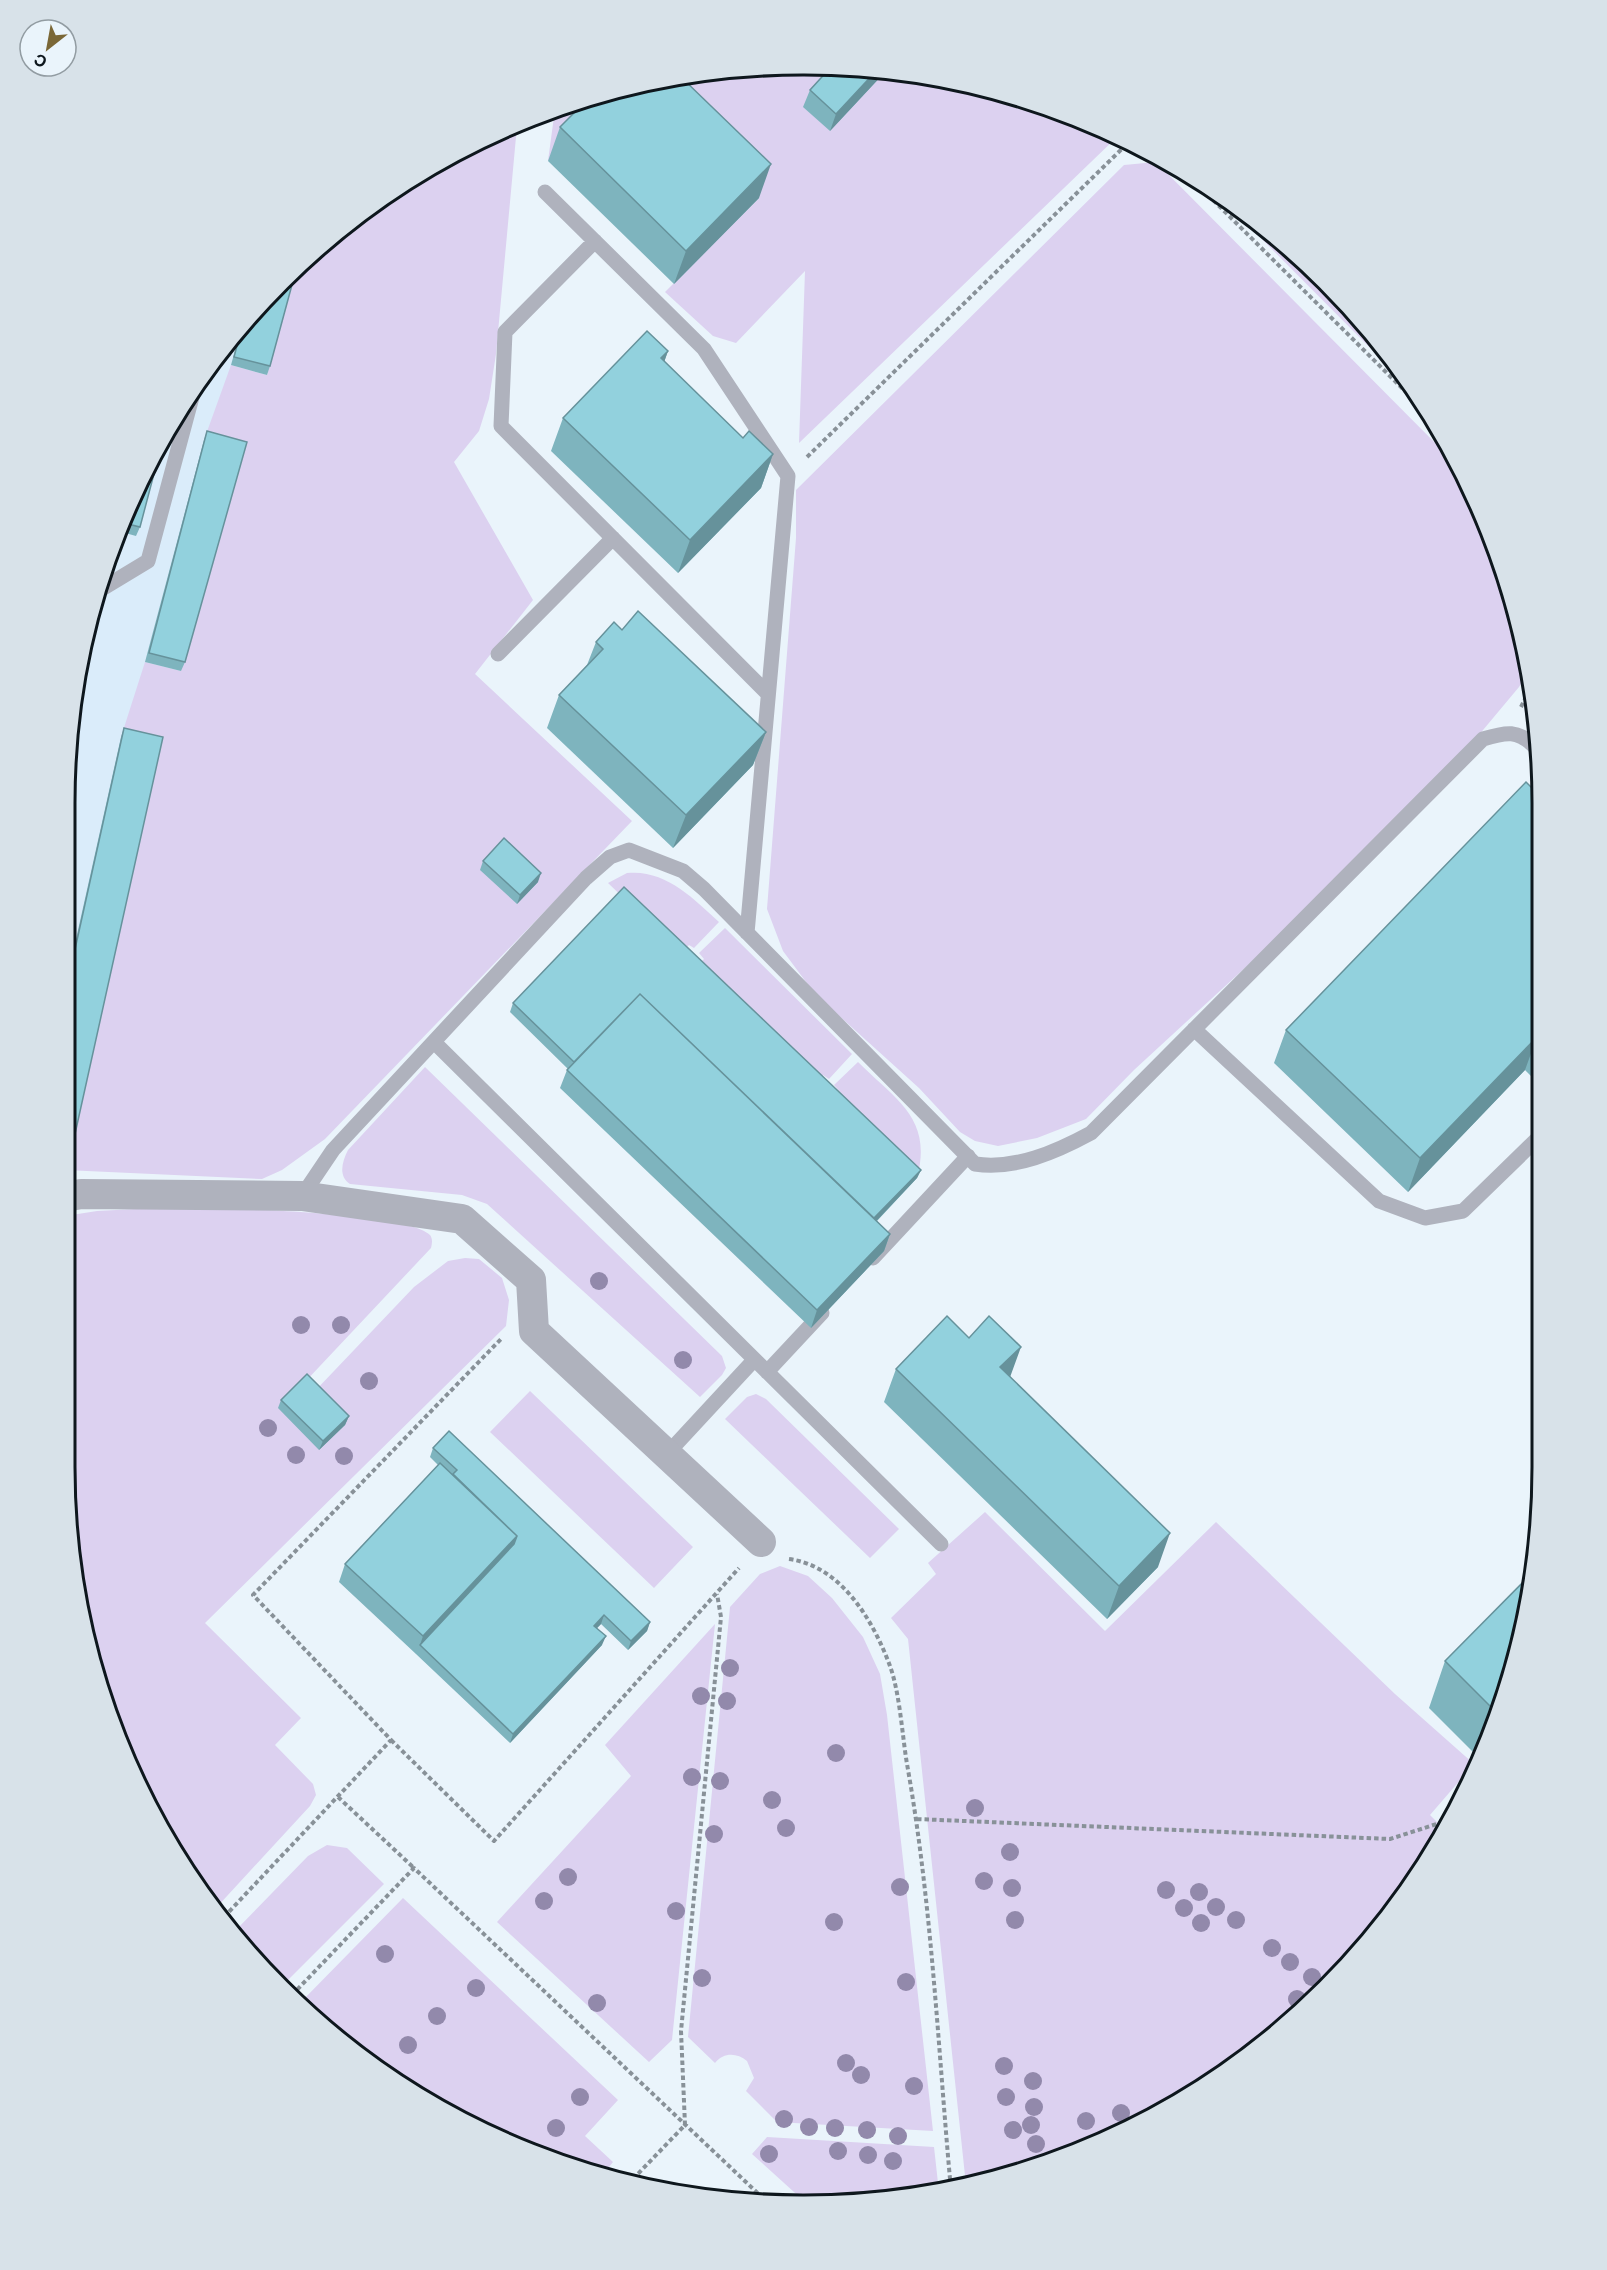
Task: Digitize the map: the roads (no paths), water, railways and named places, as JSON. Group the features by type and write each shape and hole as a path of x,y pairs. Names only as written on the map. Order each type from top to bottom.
{"street":[{"path":"75,1195 302,1196 462,1219 531,1280 534,1331 761,1542"}],"lane":[{"path":"546,192 704,349 788,476 747,933"},
{"path":"595,241 505,332 501,426 768,694"},
{"path":"109,584 148,561 187,417"},
{"path":"498,654 613,538"},
{"path":"302,1196 333,1150 586,878 610,857 629,850 683,871 975,1164 991,1166 1052,1154 1091,1133 1483,739 1507,731 1529,740"},
{"path":"1194,1029 1379,1201 1425,1218 1463,1211 1532,1144"},
{"path":"434,1042 941,1544"},
{"path":"864,1268 968,1156"},
{"path":"767,1372 831,1303"},
{"path":"666,1455 754,1360"}]}
